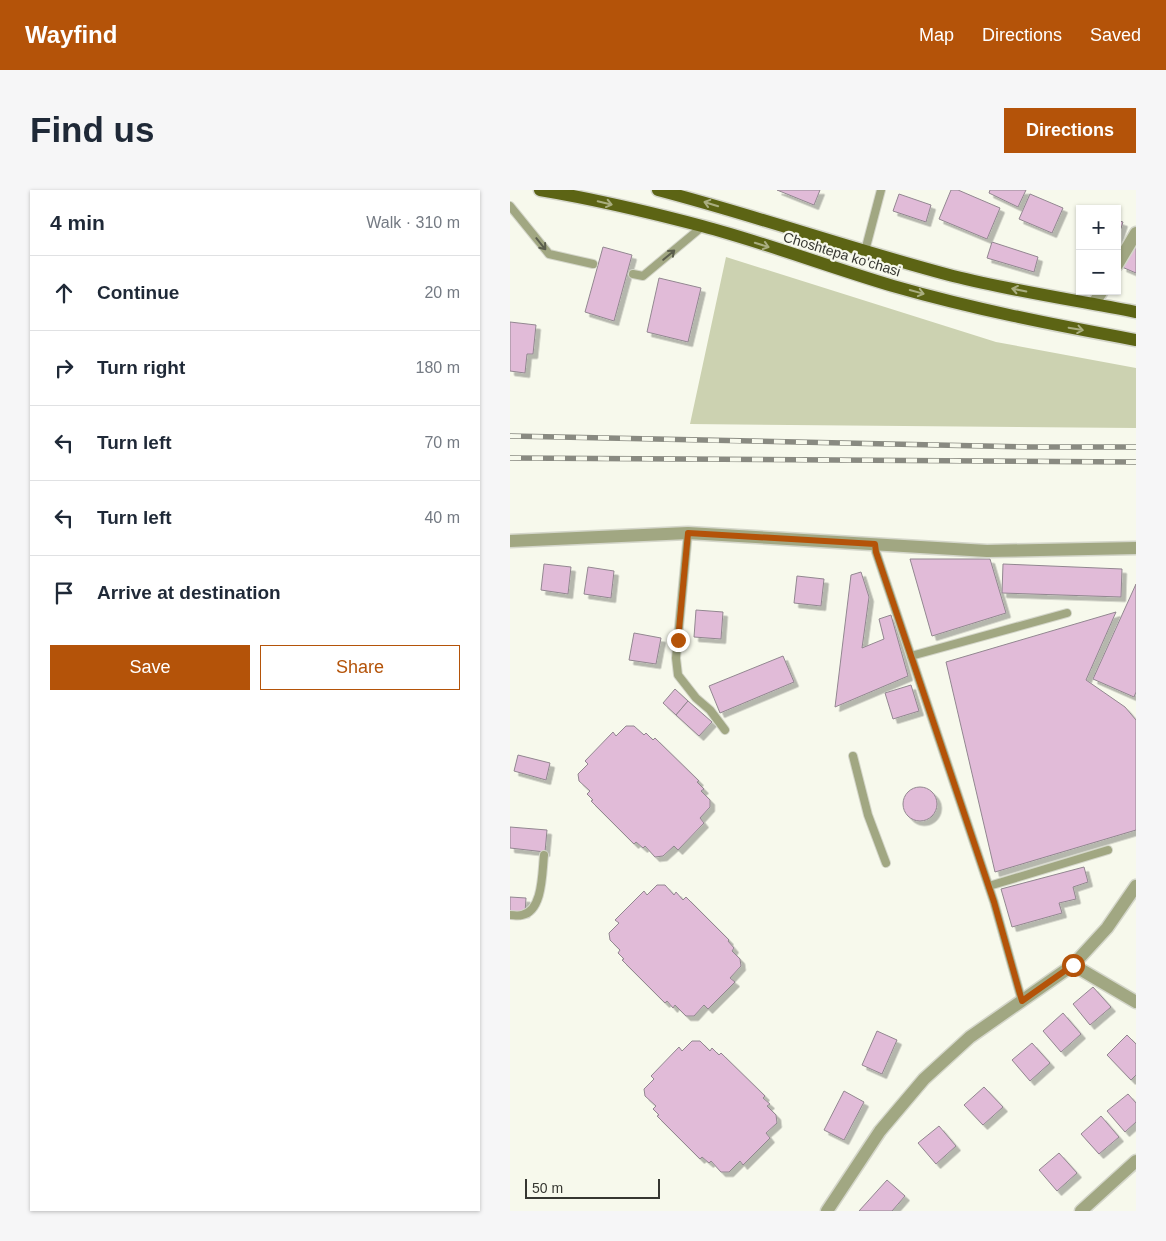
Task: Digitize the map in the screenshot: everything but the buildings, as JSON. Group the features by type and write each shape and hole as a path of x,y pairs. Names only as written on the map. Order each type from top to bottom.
{"main road":[{"name":"Choshtepa ko'chasi","path":"540,190 597,201 703,226 893,286 949,301 1044,323 1136,340"},
{"name":"Choshtepa ko'chasi","path":"658,190 955,276 1047,296 1136,312"}],"street":[{"path":"1121,258 1136,233"},
{"path":"1094,303 1099,295"},
{"path":"510,541 688,533 987,551 1136,548"},
{"path":"827,1211 880,1131 924,1079 970,1037 1073,965 1107,928 1136,886"},
{"path":"1073,965 1136,1002"},
{"path":"1081,1211 1136,1161"}],"lane":[{"path":"865,251 881,190"},
{"path":"510,206 549,254 593,264"},
{"path":"632,274 643,276 703,226"},
{"path":"688,533 676,658 678,675 690,691 710,710 725,730"},
{"path":"875,544 876,552 989,886 1022,1001"},
{"path":"911,656 1067,613"},
{"path":"852,756 868,816 886,863"},
{"path":"989,886 1108,850"},
{"path":"510,915 523,915 534,908 540,895 544,855"}],"green space":[{"path":"726,257 996,342 1136,368 1136,428 690,424"}],"railway":[{"path":"510,436 1030,447 1136,447"},
{"path":"510,458 1136,462"}],"route":[{"path":"678,640 688,533 875,544 876,552 994,902 1022,1001 1073,965"}]}
